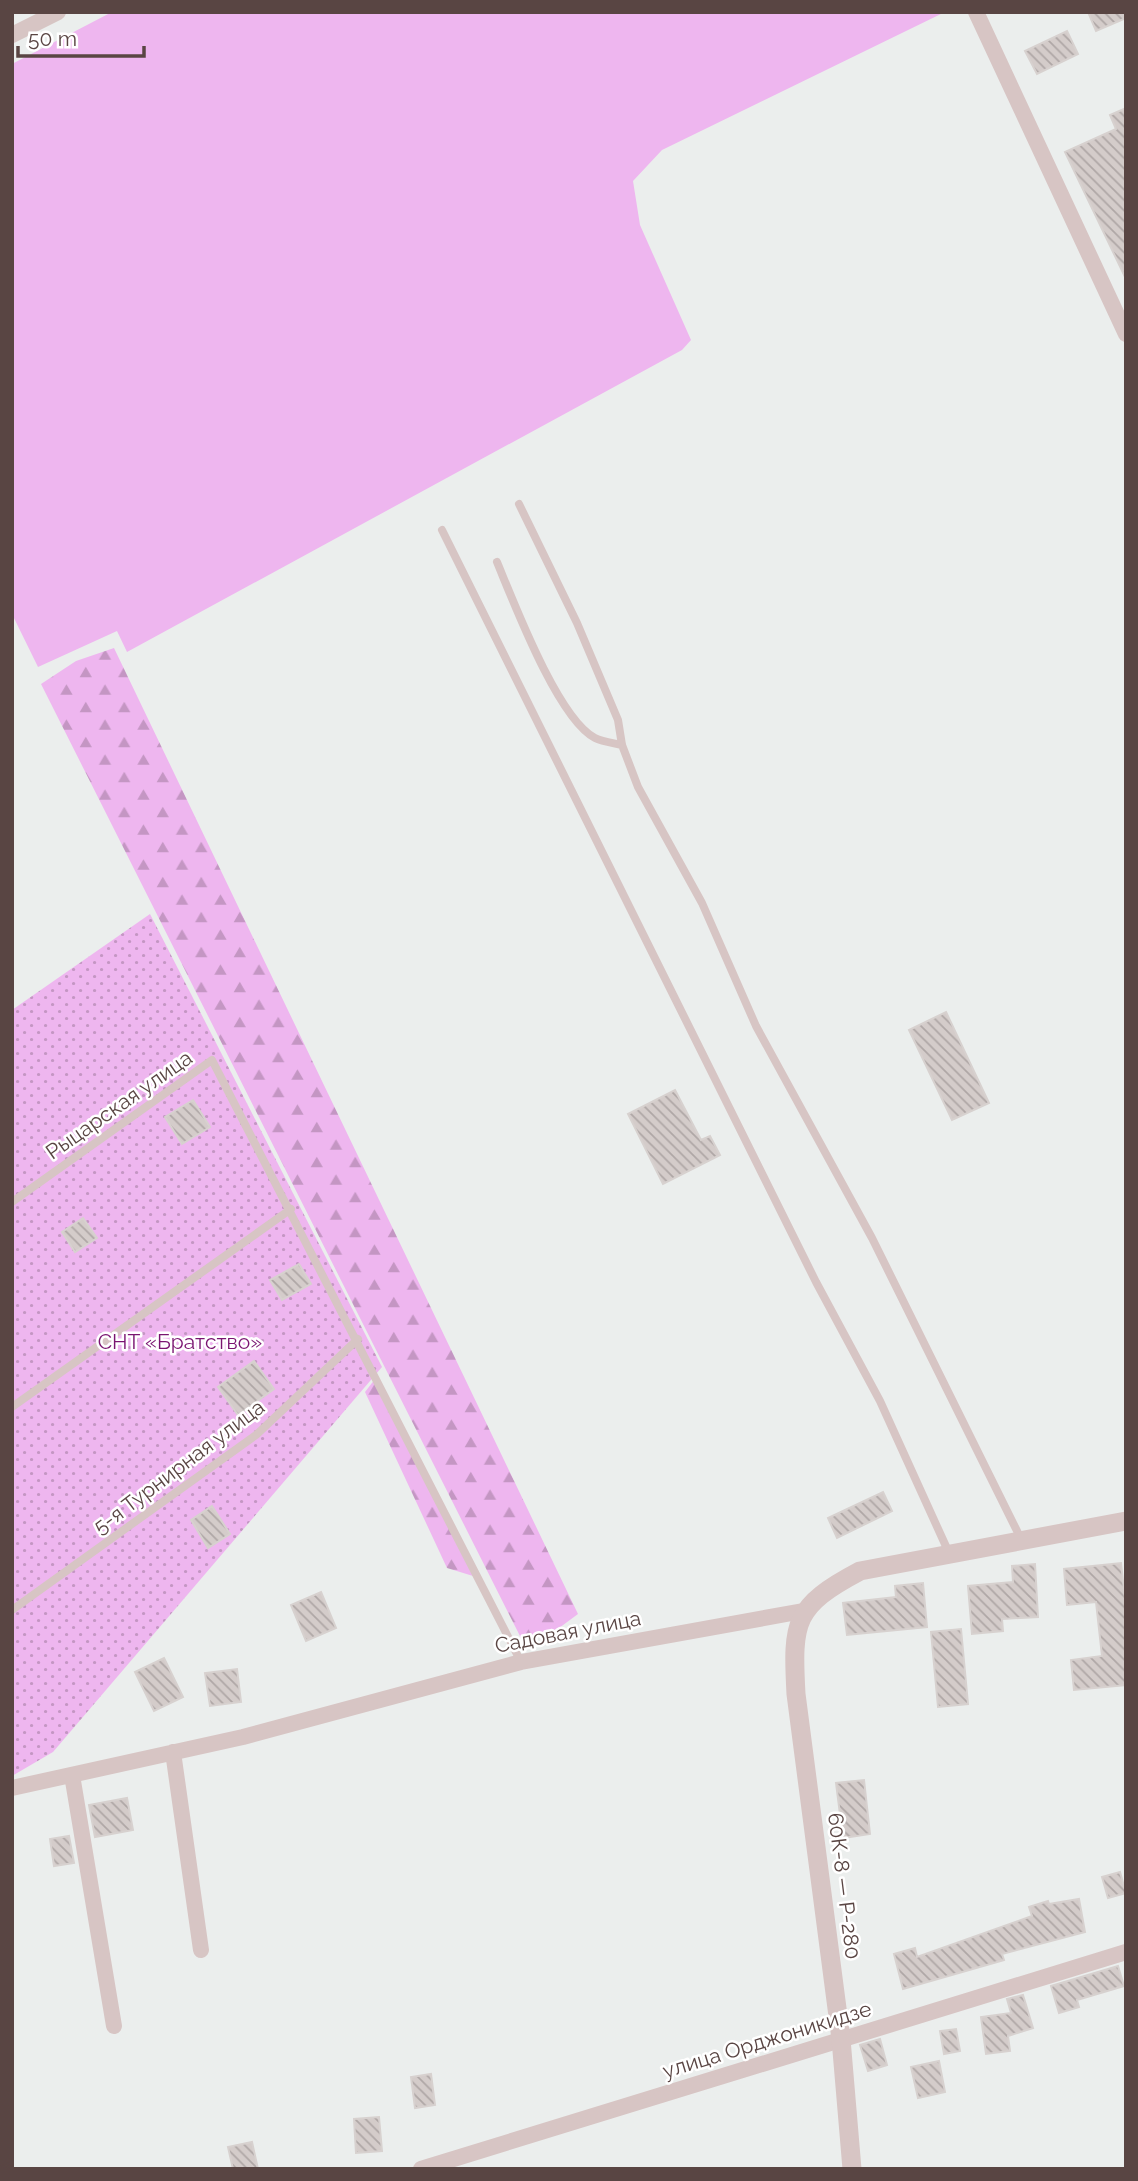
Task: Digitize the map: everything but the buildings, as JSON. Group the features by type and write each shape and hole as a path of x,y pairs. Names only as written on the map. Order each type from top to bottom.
{"street":[{"path":"19,12 19,31 58,12"},
{"path":"975,12 1126,334"},
{"path":"803,1611 823,1591 860,1571 1126,1521"},
{"name":"Садовая улица","path":"12,1788 173,1752 521,1662 803,1611"},
{"name":"60К-8 — Р-280","path":"803,1611 793,1648 796,1694 841,2039 852,2169"},
{"path":"173,1752 201,1950"},
{"path":"72,1775 114,2026"},
{"name":"улица Орджоникидзе","path":"421,2169 1126,1952"}],"lane":[{"path":"519,504 577,624 618,720 622,744 638,787 702,903 756,1026 872,1238 1021,1539"},
{"path":"442,530 816,1282 880,1401 949,1553"},
{"path":"497,562 537,654 573,718 595,738 622,744"},
{"name":"Рыцарская улица","path":"12,1202 212,1060 291,1209"},
{"path":"12,1407 291,1209 521,1662"},
{"name":"5-я Турнирная улица","path":"12,1610 256,1435 358,1339"}],"green space":[{"path":"112,12 945,12 662,150 633,181 640,225 691,340 682,350 127,652 117,631 38,667 12,614 12,64"},
{"path":"114,648 578,1614 555,1631 522,1640 41,684 76,661"},
{"name":"СНТ «Братство»","path":"150,914 382,1367 53,1752 12,1776 12,1010"},
{"path":"375,1379 473,1576 447,1568 365,1392"}]}
